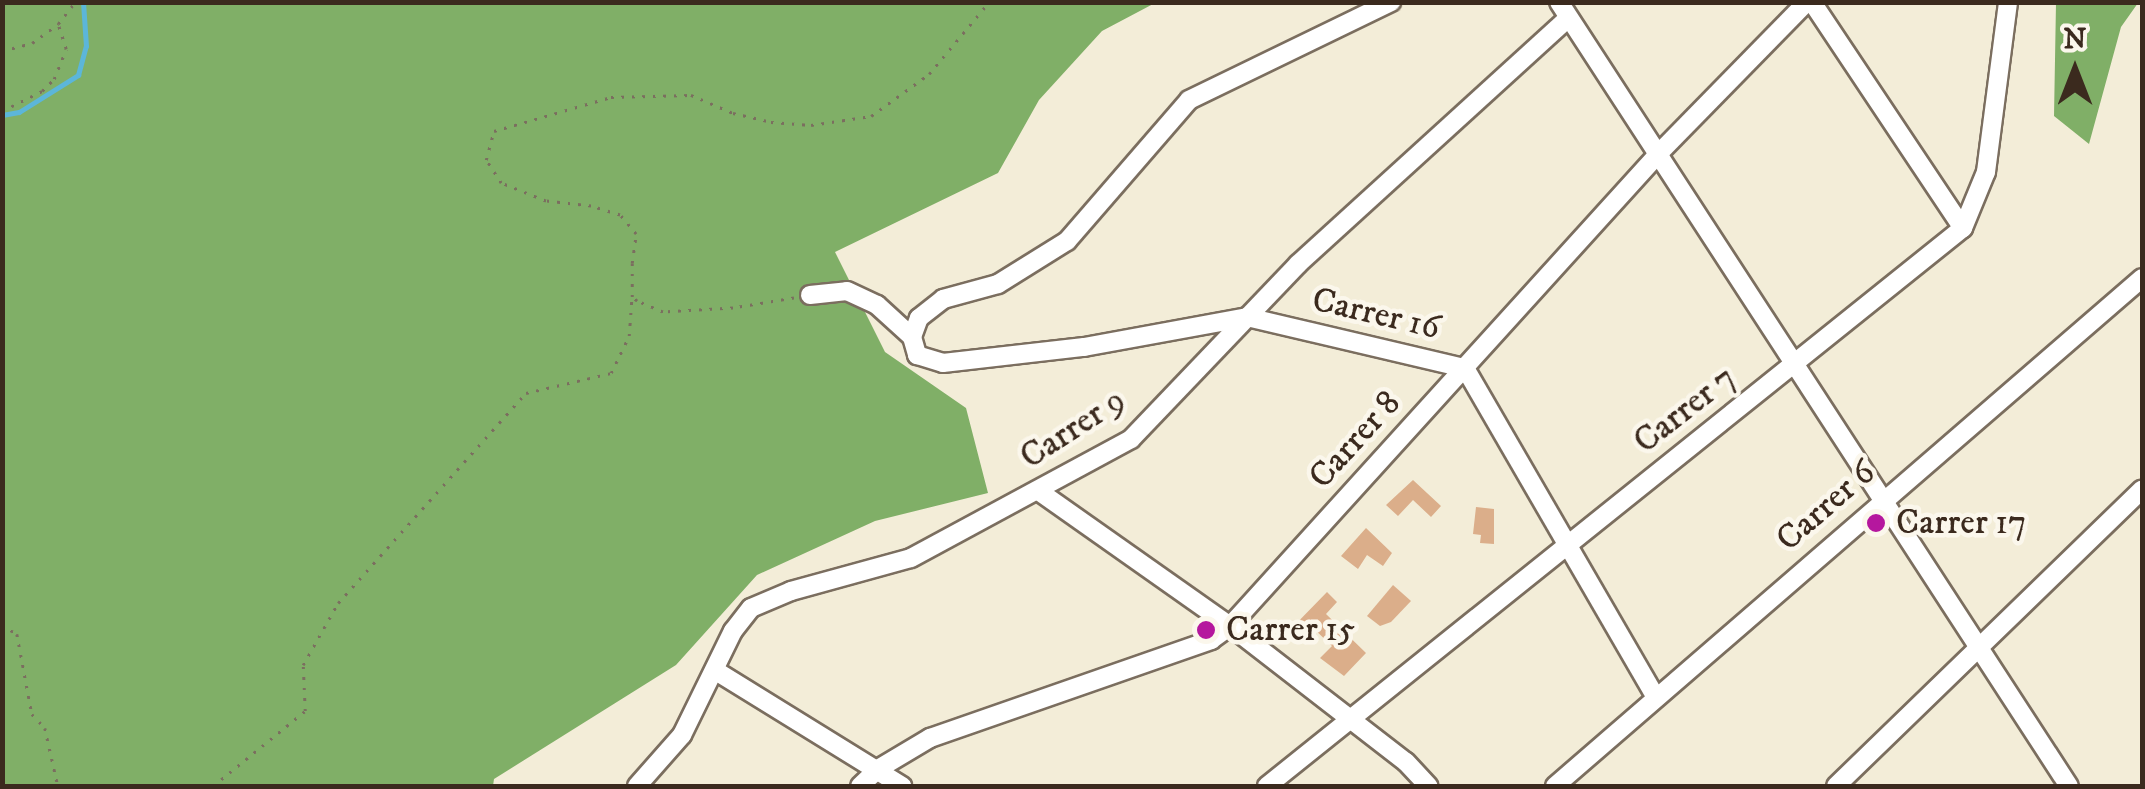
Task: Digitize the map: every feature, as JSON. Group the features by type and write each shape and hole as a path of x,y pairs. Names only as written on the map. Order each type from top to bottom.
{"street":[{"path":"810,295 847,291 877,305 912,337 919,318 943,300 998,284 1067,241 1189,100 1392,2"},
{"path":"1810,2 1963,228"},
{"name":"Carrer 8","path":"860,786 878,769 930,738 1211,640 1230,626 1659,152 1810,2"},
{"name":"Carrer 7","path":"1267,786 1963,228 1986,172 2008,2"},
{"path":"1563,11 1659,152 1880,502 2070,786"},
{"name":"Carrer 9","path":"638,786 682,735 732,631 751,608 791,591 911,558 1040,492 1130,439 1298,264 1563,11"},
{"name":"Carrer 6","path":"1555,786 2142,278"},
{"name":"Carrer 16","path":"912,337 917,355 943,363 1084,347 1247,317 1465,368 1655,696"},
{"path":"1836,786 2142,489"},
{"path":"1040,492 1230,626 1406,762 1428,786"},
{"path":"716,671 902,786"}],"path":[{"path":"2,50 32,44 58,24 75,2"},
{"path":"212,786 305,712 304,666 338,603 526,393 612,373 629,336 636,234 620,215 591,206 546,202 501,182 486,160 494,130 611,97 691,94 733,113 770,122 842,123 871,116 929,74 988,2"},
{"path":"2,112 42,92 54,79 66,50 58,24"},
{"path":"632,296 663,312 734,308 810,295"},
{"path":"2,625 17,634 32,714 45,728 58,786"}],"green space":[{"path":"2,3 1155,3 1102,31 1039,100 998,173 835,252 885,352 966,408 988,493 875,521 757,575 676,665 494,779 493,786 3,786"},
{"path":"2056,3 2138,3 2121,27 2089,144 2054,116"}],"building":[{"path":"1413,480 1441,506 1431,517 1413,500 1398,516 1386,505"},
{"path":"1476,507 1494,509 1494,544 1480,543 1481,535 1473,534"},
{"path":"1366,528 1392,553 1383,566 1367,555 1358,569 1341,556"},
{"path":"1393,585 1411,601 1391,622 1380,626 1367,616"},
{"path":"1327,592 1337,602 1326,614 1366,653 1344,676 1320,658 1332,646 1312,627 1298,641 1288,632"}],"waterway":[{"path":"2,115 19,112 78,75 86,46 83,2"}],"place":[{"name":"Carrer 17","path":"1876,523"},
{"name":"Carrer 15","path":"1206,630"}]}
